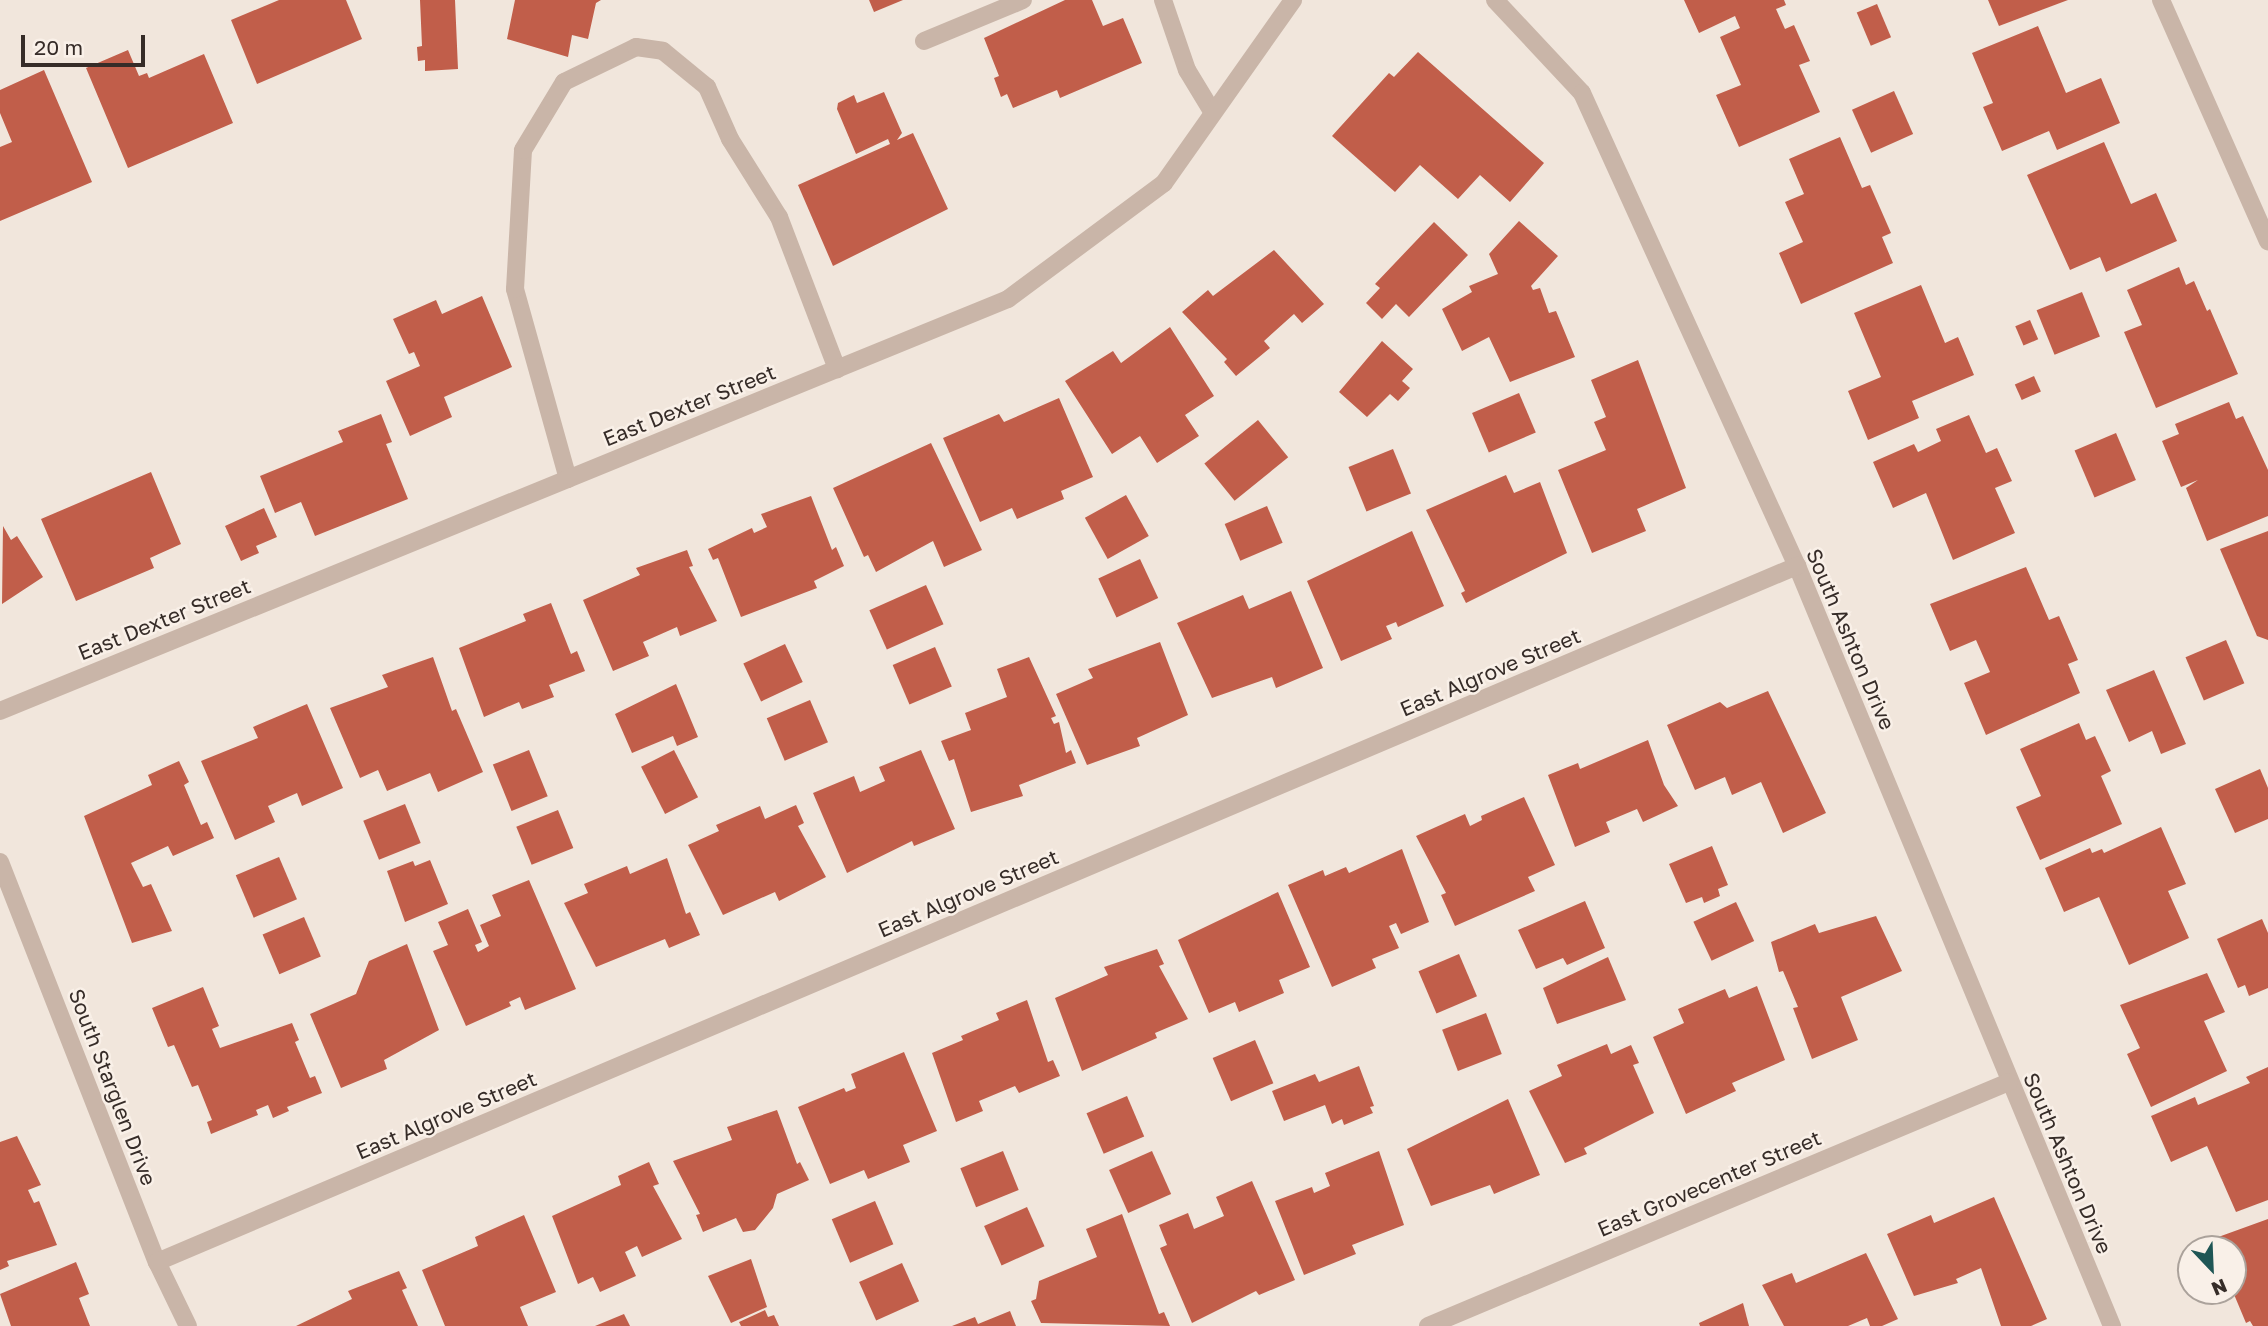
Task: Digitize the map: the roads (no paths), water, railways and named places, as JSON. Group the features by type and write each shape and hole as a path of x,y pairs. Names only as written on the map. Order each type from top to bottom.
{"street":[{"path":"924,41 1023,0"},
{"path":"1163,0 1187,71 1213,113"},
{"name":"East Dexter Street","path":"0,711 1008,299 1164,183 1293,0"},
{"name":"South Ashton Drive","path":"1495,0 1582,93 1797,566 2112,1326"},
{"path":"2161,0 2268,241"},
{"path":"568,479 515,289 523,150 564,82 636,47 663,51 707,87 730,139 779,217 837,369"},
{"name":"East Algrove Street","path":"157,1262 1797,566"},
{"name":"South Starglen Drive","path":"0,862 157,1262 188,1326"},
{"name":"East Grovecenter Street","path":"1428,1326 2009,1082"}]}
